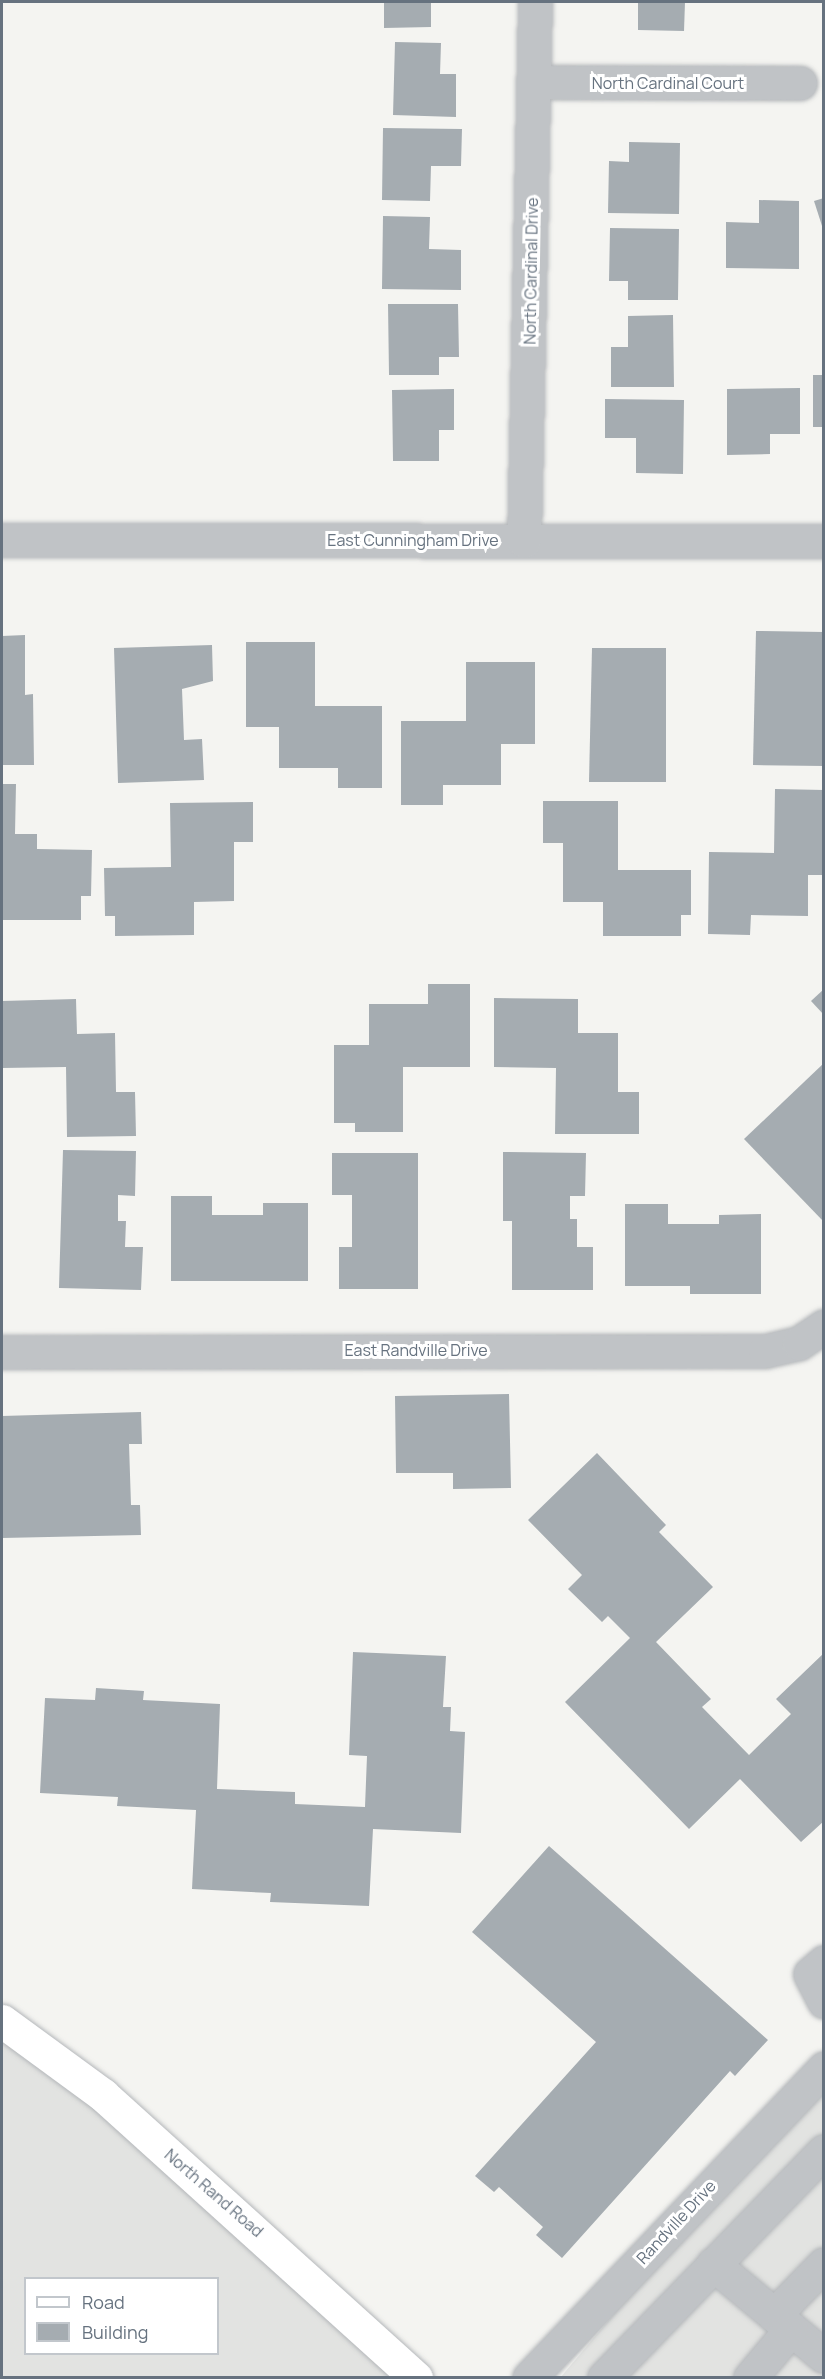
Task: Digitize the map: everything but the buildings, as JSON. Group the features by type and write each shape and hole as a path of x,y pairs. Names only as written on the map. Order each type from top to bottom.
{"main road":[{"name":"North Rand Road","path":"2,2021 103,2095 416,2378"}],"street":[{"name":"North Cardinal Drive","path":"524,541 536,82 535,2"},
{"name":"North Cardinal Court","path":"536,82 800,83"},
{"name":"East Cunningham Drive","path":"2,540 824,541"},
{"name":"East Randville Drive","path":"2,1352 765,1351 799,1343 824,1326"},
{"path":"824,1962 810,1974 824,2002"},
{"name":"Randville Drive","path":"529,2378 824,2068"},
{"path":"604,2378 824,2151"},
{"path":"750,2378 782,2322 824,2264"},
{"path":"713,2265 824,2356"}],"shaded area":[{"path":"2,2021 416,2377 2,2377"},
{"path":"823,2068 823,2377 560,2378 818,2072"}]}
